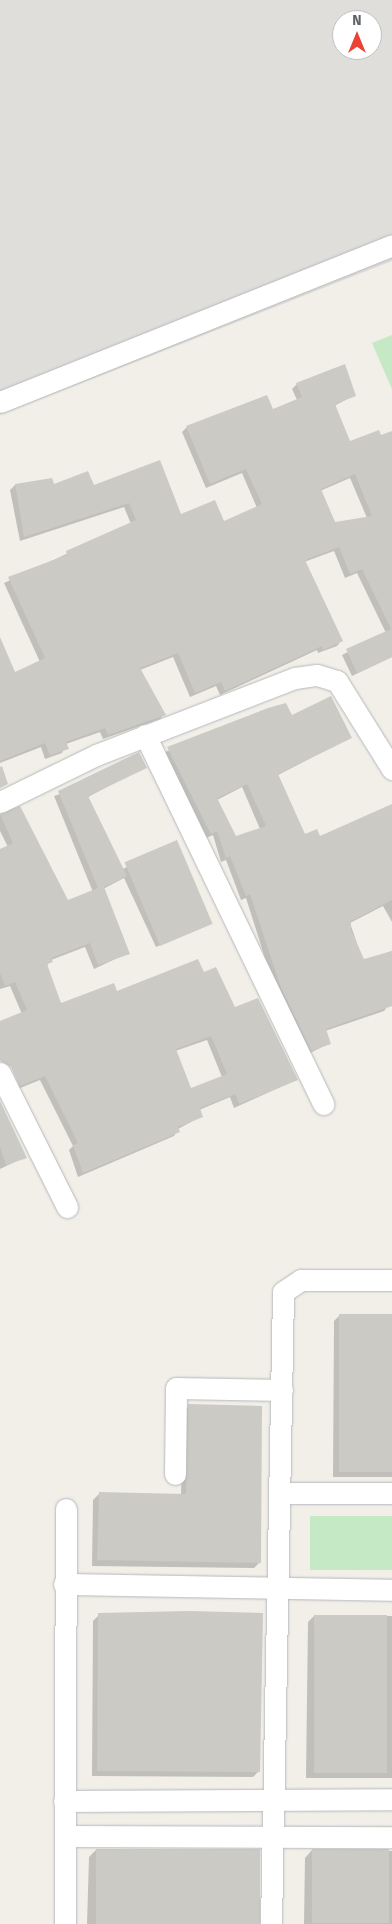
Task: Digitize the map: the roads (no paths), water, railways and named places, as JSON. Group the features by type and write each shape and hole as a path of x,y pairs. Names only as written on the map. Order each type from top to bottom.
{"street":[{"path":"0,402 392,245"},
{"path":"0,802 145,735 295,678 317,675 337,681 392,769"},
{"path":"145,735 323,1104"},
{"path":"0,1072 67,1207"},
{"path":"271,1924 283,1292 291,1283 392,1280"},
{"path":"175,1474 176,1388 282,1390"},
{"path":"279,1493 392,1493"},
{"path":"65,1924 64,1584 66,1509"},
{"path":"64,1584 392,1590"},
{"path":"64,1801 392,1799"},
{"path":"65,1836 392,1836"}]}
